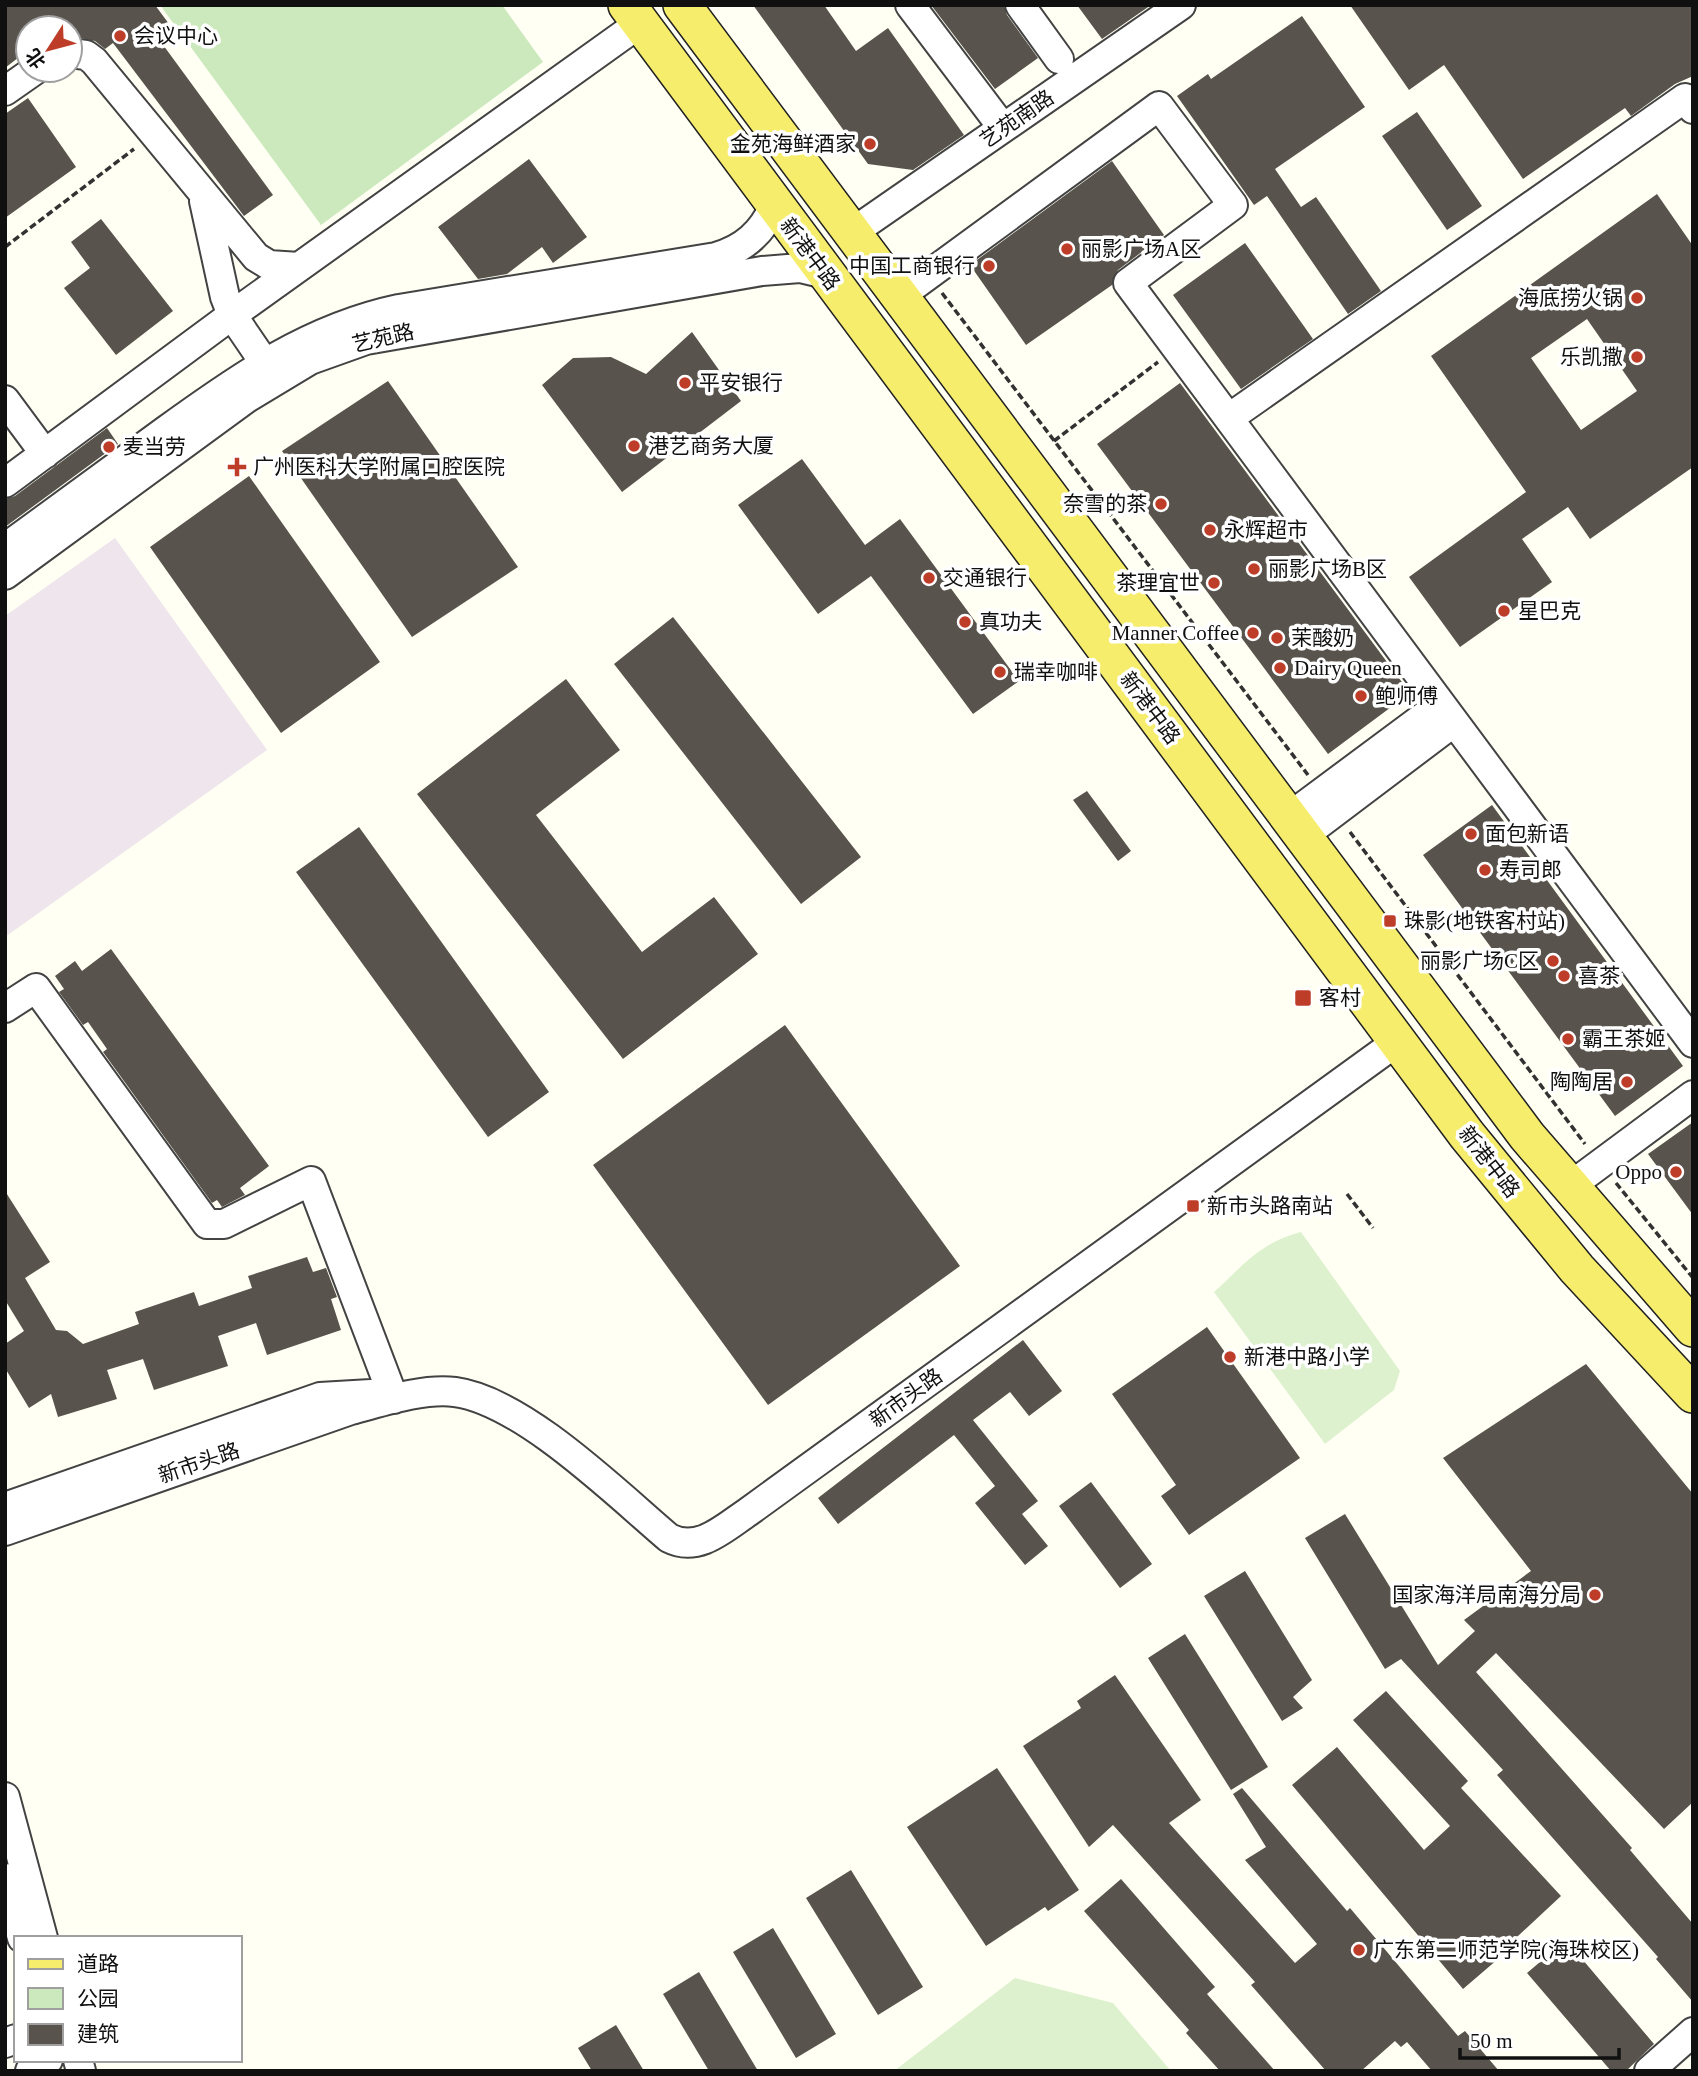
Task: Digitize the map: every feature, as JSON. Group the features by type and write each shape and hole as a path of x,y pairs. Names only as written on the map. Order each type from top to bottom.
{"main road":[{"path":"682,5 1494,1092 1569,1187 1693,1328"},
{"name":"新港中路","path":"634,14 774,206 1531,1215 1693,1394"}],"street":[{"path":"910,5 1003,128"},
{"path":"1020,5 1059,59"},
{"name":"艺苑南路","path":"853,232 1181,5"},
{"path":"5,483 299,267 634,14"},
{"path":"84,55 94,61 256,257 269,265 299,267"},
{"path":"1228,418 1685,97 1693,108"},
{"path":"901,295 1159,106 1233,205 1128,283 1693,1043"},
{"path":"196,186 208,213 225,297 232,315 264,362"},
{"name":"艺苑路","path":"5,548 264,362 318,334 379,313 736,251 758,233 774,206"},
{"name":"艺苑路","path":"5,575 247,398 285,373 335,349 416,330 762,271 800,268 825,274"},
{"path":"5,400 45,454"},
{"path":"1296,826 1448,713"},
{"path":"5,1008 36,988 207,1224 224,1224 311,1181 394,1399"},
{"name":"新市头路","path":"5,1531 351,1410 394,1399 452,1391 477,1396 508,1411 591,1469 668,1538 682,1545 700,1542 748,1513 1398,1041"},
{"path":"1569,1187 1693,1095"},
{"name":"新市头路","path":"5,1507 320,1397 361,1393 394,1399"},
{"path":"5,1797 42,1936"},
{"path":"5,1878 21,1936"},
{"path":"1649,2071 1693,2032"}],"path":[{"path":"5,247 155,133"},
{"path":"1054,441 1177,349"},
{"path":"1347,1194 1373,1228"}],"shaded area":[{"path":"115,538 267,750 5,937 5,616"}],"green space":[{"path":"160,5 502,5 543,62 321,225"},
{"path":"1301,1232 1400,1371 1394,1390 1325,1444 1214,1292 1263,1249"},
{"path":"1015,1978 1113,2003 1171,2071 894,2071"}],"building":[{"path":"5,5 155,5 172,28 158,38 273,195 244,216 113,43 105,49 95,41 84,39 84,14 14,14 14,61 5,68"},
{"path":"753,5 824,5 856,51 888,28 964,135 913,170 868,164"},
{"path":"931,5 1004,5 1007,15 1038,58 995,89"},
{"path":"1077,5 1151,5 1102,39"},
{"path":"1350,5 1693,5 1693,76 1675,84 1631,116 1625,108 1523,179 1444,65 1409,90"},
{"path":"1302,16 1365,107 1275,169 1301,207 1316,197 1381,291 1348,314 1267,196 1254,205 1177,96 1208,74 1211,79"},
{"path":"28,98 76,167 5,218 5,114"},
{"path":"1417,112 1482,206 1447,230 1382,136"},
{"path":"529,159 587,237 553,263 542,247 507,274 478,279 438,227"},
{"name":"丽影广场A区","path":"1112,161 1164,235 1118,270 1112,285 1026,345 970,265"},
{"path":"1657,194 1693,246 1693,467 1590,539 1568,507 1522,539 1552,582 1460,647 1409,577 1526,492 1431,356","holes":["1587,319 1637,391 1581,430 1531,358"]},
{"path":"101,219 173,311 116,355 64,288 90,268 71,242"},
{"path":"1245,243 1313,339 1241,389 1173,295"},
{"name":"港艺商务大厦","path":"692,332 741,401 622,492 542,385 573,358 611,357 646,374"},
{"path":"388,381 518,567 412,637 282,451"},
{"name":"丽影广场B区","path":"1180,383 1410,693 1328,754 1097,444"},
{"path":"107,428 118,444 5,527 5,499 15,496"},
{"path":"802,459 865,545 900,519 1019,681 973,714 871,576 818,614 738,505"},
{"path":"249,476 380,662 281,733 150,547"},
{"path":"673,617 861,857 801,904 614,664"},
{"path":"566,679 620,750 536,815 642,952 714,897 758,954 623,1059 417,794"},
{"path":"1087,791 1131,851 1118,861 1073,800"},
{"name":"丽影广场C区","path":"1492,805 1683,1066 1615,1116 1423,855"},
{"path":"359,827 549,1092 488,1137 296,872"},
{"path":"111,949 269,1166 240,1188 245,1195 222,1207 217,1200 212,1203 103,1052 107,1049 88,1022 83,1025 59,992 64,989 55,976 75,961 82,971"},
{"path":"785,1025 960,1266 768,1405 593,1165"},
{"path":"1693,1122 1693,1215 1648,1154"},
{"path":"5,1191 50,1262 25,1278 56,1330 67,1331 83,1344 139,1324 135,1312 194,1292 199,1306 252,1288 248,1276 307,1257 313,1272 326,1268 337,1297 331,1299 341,1330 267,1355 256,1323 218,1336 228,1366 154,1390 143,1359 107,1370 117,1399 58,1417 51,1394 29,1408 5,1368 5,1344 24,1331 5,1300"},
{"path":"1207,1327 1300,1458 1189,1535 1161,1496 1176,1485 1112,1394"},
{"path":"1023,1340 1062,1391 1029,1416 1010,1392 973,1420 1038,1501 1022,1514 1048,1546 1025,1565 975,1503 995,1486 954,1435 838,1524 818,1498"},
{"name":"国家海洋局南海分局","path":"1586,1364 1693,1494 1693,1802 1664,1829 1496,1653 1476,1672 1632,1848 1630,1850 1693,1924 1693,2002 1656,1959 1658,1957 1497,1775 1503,1770 1401,1659 1385,1669 1305,1538 1345,1514 1438,1665 1475,1631 1464,1620 1531,1571 1443,1458"},
{"path":"1091,1482 1152,1564 1120,1588 1059,1506"},
{"path":"1245,1571 1312,1680 1293,1697 1303,1708 1282,1721 1204,1596"},
{"path":"1185,1634 1268,1767 1231,1790 1148,1658"},
{"path":"1115,1675 1201,1800 1169,1823 1295,1963 1317,1944 1245,1860 1266,1847 1233,1794 1242,1788 1347,1911 1350,1908 1458,2036 1465,2031 1499,2071 1432,2071 1407,2042 1401,2047 1395,2041 1361,2071 1326,2071 1251,1985 1255,1982 1113,1825 1089,1847 1023,1746 1081,1708 1077,1701"},
{"path":"1386,1691 1468,1781 1461,1788 1561,1896 1503,1950 1505,1953 1463,1989 1292,1785 1337,1747 1424,1850 1450,1826 1353,1720"},
{"path":"997,1768 1079,1890 1048,1911 1045,1907 986,1946 907,1827"},
{"path":"851,1870 923,1987 878,2015 806,1898"},
{"path":"1121,1879 1215,1987 1207,1994 1275,2071 1220,2071 1186,2033 1189,2030 1084,1911"},
{"path":"773,1928 836,2034 796,2058 733,1952"},
{"path":"1566,1940 1654,2044 1626,2071 1611,2071 1527,1973"},
{"path":"699,1972 758,2071 709,2071 663,1994"},
{"path":"616,2025 644,2071 592,2071 578,2048"}],"place":[{"name":"会议中心","path":"120,36"},
{"name":"金苑海鲜酒家","path":"870,144"},
{"name":"丽影广场A区","path":"1067,249"},
{"name":"中国工商银行","path":"989,266"},
{"name":"海底捞火锅","path":"1637,298"},
{"name":"乐凯撒","path":"1637,357"},
{"name":"平安银行","path":"685,383"},
{"name":"港艺商务大厦","path":"634,446"},
{"name":"麦当劳","path":"109,447"},
{"name":"广州医科大学附属口腔医院","path":"237,467"},
{"name":"奈雪的茶","path":"1161,504"},
{"name":"永辉超市","path":"1210,530"},
{"name":"丽影广场B区","path":"1254,569"},
{"name":"交通银行","path":"929,578"},
{"name":"茶理宜世","path":"1214,583"},
{"name":"星巴克","path":"1504,611"},
{"name":"真功夫","path":"965,622"},
{"name":"Manner Coffee","path":"1253,633"},
{"name":"茉酸奶","path":"1277,638"},
{"name":"Dairy Queen","path":"1280,668"},
{"name":"瑞幸咖啡","path":"1000,672"},
{"name":"鲍师傅","path":"1361,696"},
{"name":"面包新语","path":"1471,834"},
{"name":"寿司郎","path":"1485,870"},
{"name":"珠影(地铁客村站)","path":"1390,921"},
{"name":"丽影广场C区","path":"1553,961"},
{"name":"喜茶","path":"1564,976"},
{"name":"客村","path":"1303,998"},
{"name":"霸王茶姬","path":"1568,1039"},
{"name":"陶陶居","path":"1627,1082"},
{"name":"Oppo","path":"1676,1172"},
{"name":"新市头路南站","path":"1193,1206"},
{"name":"新港中路小学","path":"1230,1357"},
{"name":"国家海洋局南海分局","path":"1595,1595"},
{"name":"广东第二师范学院(海珠校区)","path":"1359,1950"}]}
